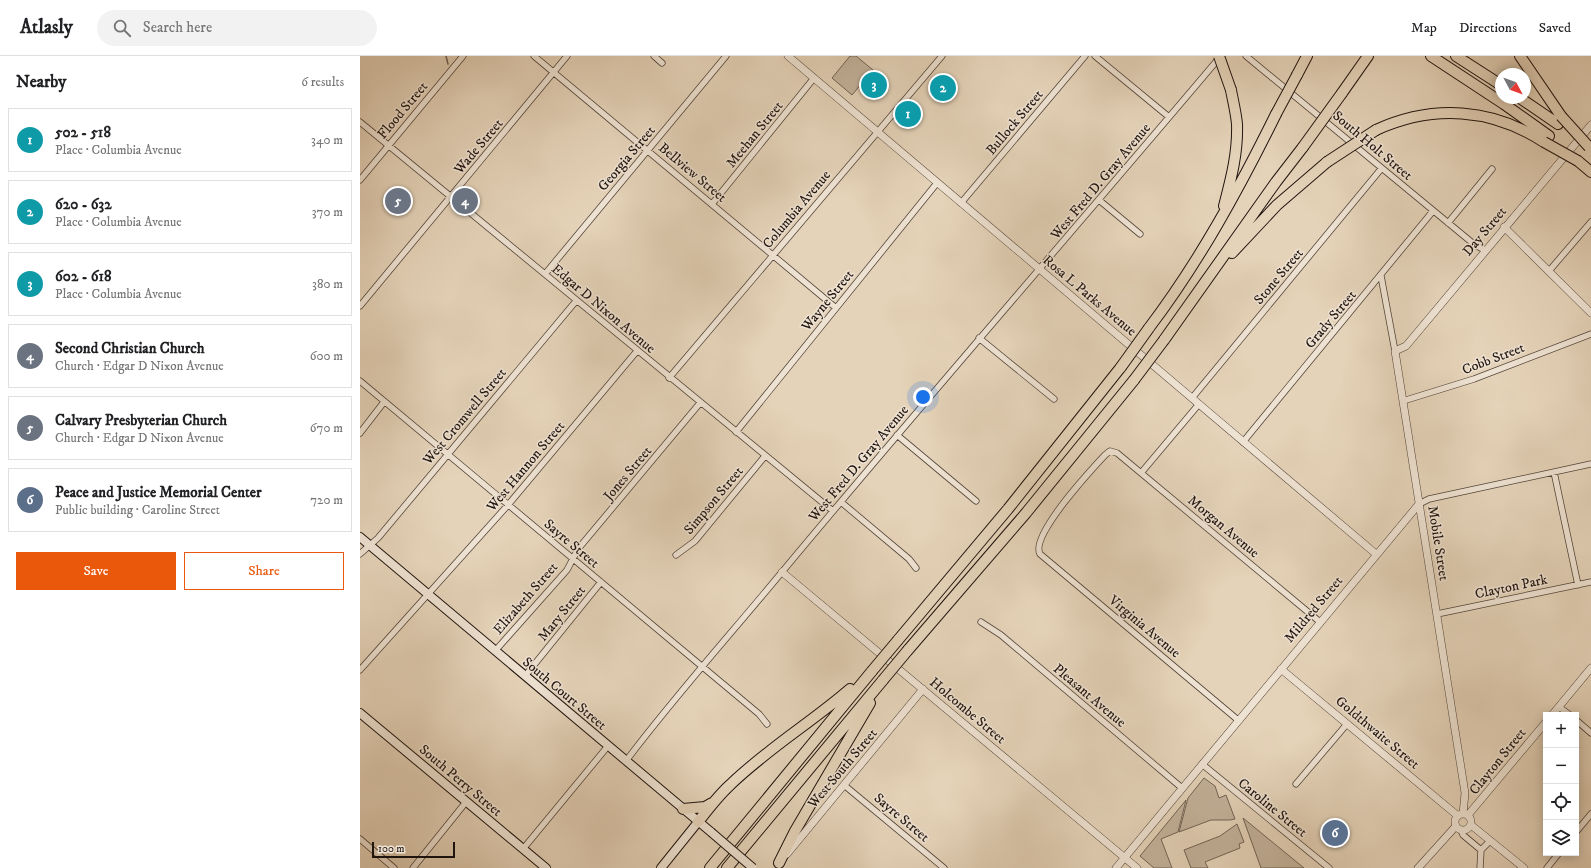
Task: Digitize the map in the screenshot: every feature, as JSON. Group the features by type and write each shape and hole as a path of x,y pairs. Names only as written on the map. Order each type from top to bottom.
{"highway":[{"path":"1220,56 1232,90 1237,123 1234,167 1220,220"},
{"path":"710,868 1008,509 1121,367 1164,308 1220,220 1247,174 1276,114 1307,56"},
{"path":"1342,93 1363,56"},
{"path":"727,868 908,650 1050,484 1134,380 1368,56"},
{"path":"1431,56 1504,104 1589,171"},
{"path":"1456,56 1495,81"},
{"path":"1520,56 1529,68"},
{"path":"1525,56 1529,68"},
{"path":"1531,71 1560,120"},
{"path":"1531,104 1560,120 1590,148"},
{"path":"1205,283 1277,205 1327,162 1376,130 1416,116 1457,112 1497,119 1547,139"},
{"path":"698,822 714,802 738,777 824,712 872,671"},
{"path":"777,865 795,831 883,680"},
{"path":"683,809 705,807 714,802"}],"main road":[{"name":"South Court Street","path":"360,538 753,868"},
{"name":"South Perry Street","path":"360,713 546,868"},
{"path":"661,868 698,822"}],"street":[{"name":"Flood Street","path":"360,180 463,56"},
{"name":"Bellview Street","path":"534,56 836,308"},
{"name":"Wade Street","path":"360,306 567,56"},
{"path":"654,56 662,63"},
{"name":"Georgia Street","path":"545,274 726,56"},
{"name":"Rosa L Parks Avenue","path":"788,56 1376,554"},
{"name":"Columbia Avenue","path":"669,378 942,56"},
{"name":"Bullock Street","path":"961,202 1085,56"},
{"path":"1095,56 1169,117"},
{"name":"West Fred D. Gray Avenue","path":"626,761 897,435 1099,200 1220,56"},
{"name":"South Holt Street","path":"1246,56 1381,169 1475,245 1485,250"},
{"name":"Meehan Street","path":"712,204 814,78"},
{"name":"Edgar D Nixon Avenue","path":"360,122 669,378 833,511"},
{"name":"Day Street","path":"1395,351 1406,346 1504,227 1591,125"},
{"name":"Stone Street","path":"1192,398 1381,169"},
{"path":"1448,223 1492,169"},
{"name":"Wayne Street","path":"736,432 938,183"},
{"path":"1099,200 1140,234"},
{"name":"Grady Street","path":"1244,442 1433,211"},
{"path":"1549,271 1591,222"},
{"path":"1504,227 1591,313"},
{"name":"Mobile Street","path":"1381,276 1395,351 1465,793 1463,815"},
{"name":"West Cromwell Street","path":"360,554 378,538 576,301"},
{"name":"Cobb Street","path":"1403,401 1474,379 1591,334"},
{"path":"979,338 1054,399"},
{"name":"West Hannon Street","path":"360,670 508,505 637,351"},
{"name":"Sayre Street","path":"360,381 759,714 766,724"},
{"path":"360,433 384,402"},
{"name":"Jones Street","path":"573,559 578,549 700,403"},
{"path":"1141,473 1199,404"},
{"path":"897,435 976,501"},
{"name":"Morgan Avenue","path":"1038,551 1039,543 1060,507 1110,451 1117,453 1320,622"},
{"name":"Simpson Street","path":"676,555 695,541 765,456"},
{"name":"Mildred Street","path":"1116,868 1419,504 1429,499 1591,464"},
{"path":"1554,472 1578,585"},
{"path":"841,502 909,560 916,568"},
{"name":"Virginia Avenue","path":"1038,551 1238,720"},
{"name":"Elizabeth Street","path":"495,651 567,570 573,559"},
{"name":"Holcombe Street","path":"782,572 1138,868"},
{"name":"Mary Street","path":"525,676 601,582"},
{"name":"Clayton Park","path":"1437,614 1591,582"},
{"name":"Pleasant Avenue","path":"981,622 1001,635 1182,788"},
{"name":"Goldthwaite Street","path":"1281,668 1347,724 1463,815"},
{"path":"1555,712 1591,668"},
{"name":"West South Street","path":"777,865 923,689"},
{"path":"1559,707 1566,712"},
{"path":"1579,723 1591,733"},
{"path":"1296,784 1347,724"},
{"name":"Clayton Street","path":"1463,815 1543,725"},
{"path":"524,849 608,746"},
{"name":"Caroline Street","path":"1202,764 1329,868"},
{"name":"Sayre Street","path":"844,785 944,868"},
{"path":"413,868 466,802"},
{"path":"1579,828 1591,814"},
{"path":"1481,850 1463,835 1455,820 1463,815 1471,820 1471,825 1524,868"},
{"path":"1458,828 1467,829 1471,825"},
{"path":"1418,868 1458,828"},
{"path":"360,840 394,868"},
{"path":"1480,868 1481,850 1490,841"},
{"path":"1546,868 1556,856"}],"shaded area":[{"path":"850,56 856,56 873,70 852,95 832,78"},
{"path":"1204,778 1215,786 1219,798 1226,795 1235,819 1211,820 1179,832 1188,798"},
{"path":"1186,800 1178,832 1161,839 1172,868 1154,868 1140,856"},
{"path":"1243,818 1304,868 1261,868"},
{"path":"1237,824 1244,842 1239,844 1240,848 1205,862 1208,868 1191,868 1184,850 1220,836"}],"waterway":[{"path":"446,56 448,64"}],"place":[{"name":"602 - 618","path":"874,85"},
{"name":"620 - 632","path":"943,88"},
{"name":"502 - 518","path":"908,114"},
{"name":"Calvary Presbyterian Church","path":"398,201"},
{"name":"Second Christian Church","path":"465,201"},
{"name":"Peace and Justice Memorial Center","path":"1335,833"}]}
